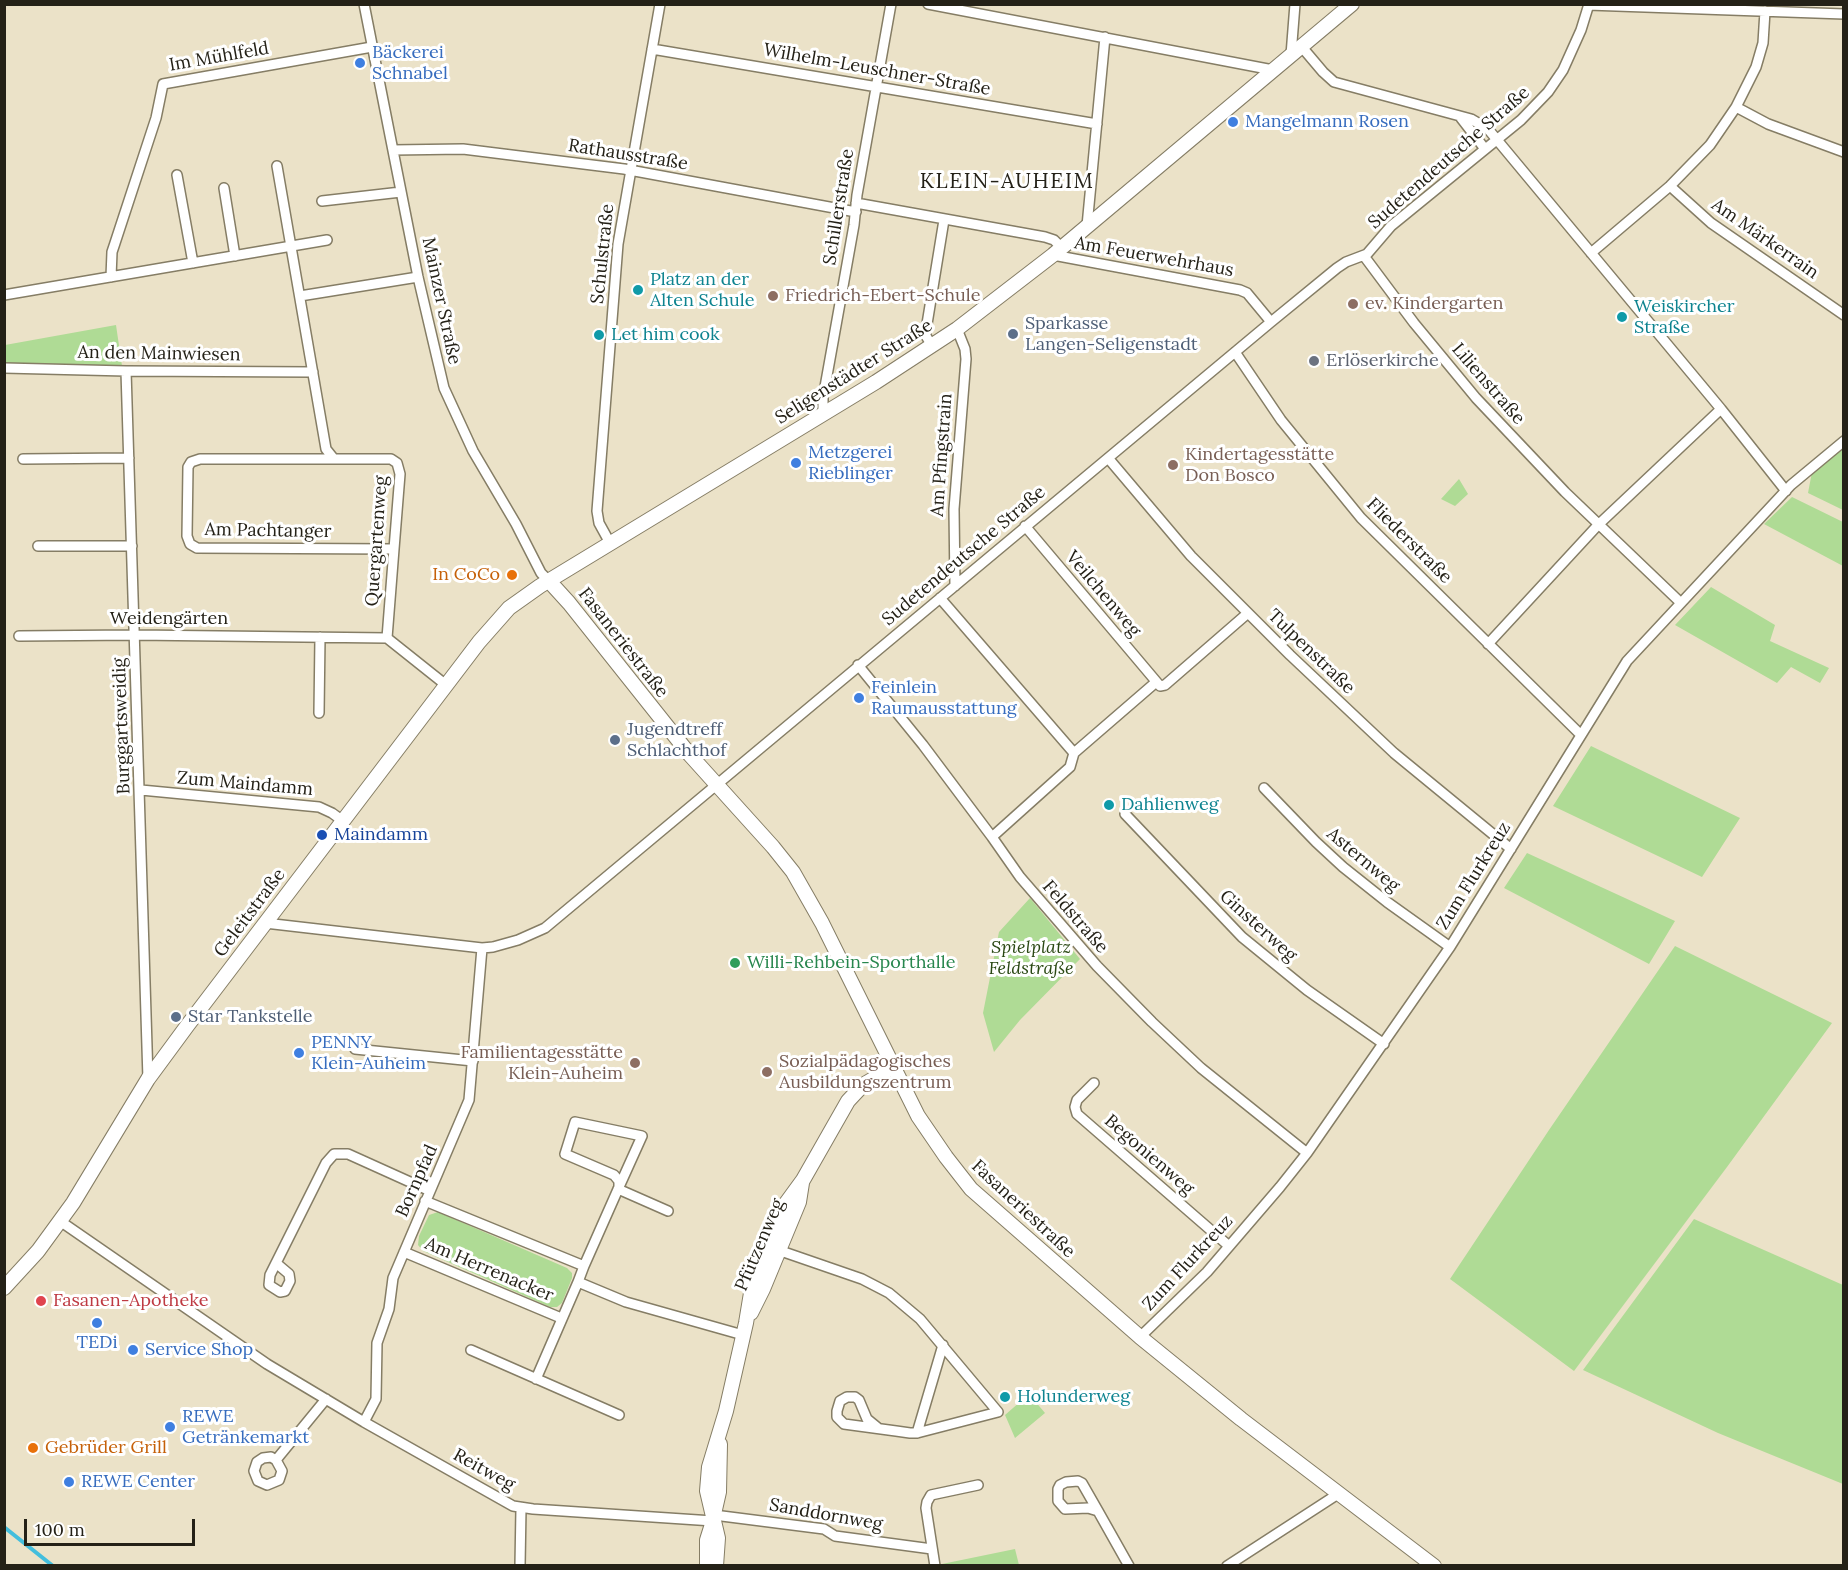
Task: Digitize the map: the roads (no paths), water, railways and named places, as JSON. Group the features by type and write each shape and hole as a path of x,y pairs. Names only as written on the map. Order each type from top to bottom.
{"street":[{"name":"Mainzer Straße","path":"364,4 437,365 450,404 473,451 516,524 541,573 549,581"},
{"name":"Schulstraße","path":"610,543 599,523 597,511 618,251 660,4"},
{"name":"Schillerstraße","path":"823,414 823,398 891,4"},
{"path":"928,4 1273,70"},
{"path":"1295,4 1296,51 1334,82 1479,123 1497,140 1786,491"},
{"name":"Seligenstädter Straße","path":"549,581 823,414 957,329 1057,252 1352,4"},
{"path":"1588,5 1681,6 1844,14"},
{"name":"Sudetendeutsche Straße","path":"265,923 482,948 518,940 545,928 1234,352 1337,268 1346,262 1364,256 1391,226 1497,140 1532,109 1556,80 1569,57 1588,5"},
{"path":"1591,253 1670,186 1700,157 1736,107 1753,76 1761,52 1765,11"},
{"path":"1087,226 1105,37"},
{"name":"Im Mühlfeld","path":"111,277 114,243 156,118 160,93 164,84 372,47"},
{"name":"Wilhelm-Leuschner-Straße","path":"651,54 876,87 1097,124"},
{"path":"1736,107 1768,124 1844,152"},
{"path":"1461,118 1485,149"},
{"name":"Rathausstraße","path":"393,150 463,149 630,171 1045,237 1054,240 1057,252"},
{"path":"277,166 326,449 334,459"},
{"path":"177,175 193,263"},
{"name":"Am Märkerrain","path":"1670,186 1711,223 1844,315"},
{"path":"224,188 235,256"},
{"path":"322,201 401,192"},
{"path":"932,346 926,336 926,330 944,220"},
{"path":"4,295 327,240"},
{"name":"Am Feuerwehrhaus","path":"1057,252 1240,290 1247,293 1271,322"},
{"name":"Lilienstraße","path":"1364,256 1414,323 1476,398 1538,464 1681,603"},
{"path":"300,296 418,277"},
{"name":"Am Pfingstrain","path":"955,586 954,509 966,359 957,329"},
{"name":"Fliederstraße","path":"1234,352 1281,420 1361,518 1581,735"},
{"name":"An den Mainwiesen","path":"4,368 314,372"},
{"name":"Burggartsweidig","path":"126,371 141,790 148,1080"},
{"path":"1488,644 1599,525 1720,409"},
{"name":"Zum Flurkreuz","path":"1140,1337 1186,1294 1307,1153 1450,946 1627,661 1786,491 1806,471 1844,441"},
{"path":"23,459 129,458"},
{"name":"Tulpenstraße","path":"1108,458 1166,528 1290,655 1394,753 1511,849"},
{"name":"Am Pachtanger","path":"334,459 200,459 192,462 188,467 188,541 197,548 394,549"},
{"name":"Quergartenweg","path":"334,459 391,459 397,463 400,474 387,638"},
{"name":"Veilchenweg","path":"1025,526 1155,683"},
{"path":"38,546 132,546"},
{"name":"Geleitstraße","path":"4,1288 38,1251 60,1221 90,1177 148,1080 446,685 502,615 517,601 549,581"},
{"name":"Fasaneriestraße","path":"549,581 690,755 773,847 803,888 912,1105 932,1138 971,1189 1140,1337 1241,1419 1434,1566"},
{"path":"940,598 1074,753"},
{"path":"992,837 1070,767 1074,753 1155,683 1160,686 1165,685 1248,613"},
{"name":"Weidengärten","path":"19,636 135,634 387,638"},
{"path":"319,713 320,637"},
{"path":"387,638 446,685"},
{"name":"Feldstraße","path":"858,665 923,745 1020,878 1090,959 1201,1068 1307,1153"},
{"name":"Asternweg","path":"1264,788 1343,867 1387,902 1450,946"},
{"name":"Zum Maindamm","path":"141,790 319,807 343,821"},
{"name":"Ginsterweg","path":"1125,814 1242,937 1307,990 1384,1044"},
{"name":"Bornpfad","path":"364,1422 377,1393 377,1343 389,1309 393,1278 467,1109 482,948"},
{"path":"355,1049 473,1061"},
{"name":"Pfützenweg","path":"717,1566 718,1538 707,1491 710,1467 745,1329 763,1289 772,1247 799,1202 803,1180 848,1101 863,1085 893,1068"},
{"name":"Begonienweg","path":"1094,1083 1077,1100 1075,1107 1077,1114 1229,1246"},
{"path":"536,1379 642,1136 575,1122 565,1154 614,1175 619,1181 619,1188"},
{"path":"276,1263 326,1163 334,1154 348,1154 430,1191"},
{"path":"619,1188 668,1211"},
{"path":"425,1201 584,1266"},
{"name":"Reitweg","path":"60,1221 247,1350 364,1422 513,1506 713,1518"},
{"path":"772,1247 882,1288 911,1310 998,1412 917,1433 844,1424 840,1421 837,1411 840,1401 847,1397 855,1397 859,1400 867,1419 878,1428"},
{"name":"Am Herrenacker","path":"404,1252 561,1318"},
{"path":"578,1282 626,1302 745,1329"},
{"path":"917,1433 943,1345"},
{"path":"471,1350 619,1415"},
{"path":"276,1460 326,1399"},
{"path":"1098,1511 1088,1508 1065,1509 1058,1502 1060,1485 1076,1480 1082,1483 1098,1511 1129,1566"},
{"path":"935,1566 926,1508 931,1495 978,1485"},
{"path":"1227,1566 1338,1494"},
{"path":"520,1566 521,1508"},
{"name":"Pfützenweg","path":"707,1566 707,1540 713,1518"},
{"name":"Sanddornweg","path":"713,1518 824,1529 835,1536 932,1549"}],"waterway":[{"path":"4,1527 53,1566"}],"place":[{"name":"Bäckerei Schnabel","path":"360,63"},
{"name":"Mangelmann Rosen","path":"1233,122"},
{"name":"Platz an der Alten Schule","path":"638,290"},
{"name":"Friedrich-Ebert-Schule","path":"773,296"},
{"name":"ev. Kindergarten","path":"1353,304"},
{"name":"Weiskircher Straße","path":"1622,317"},
{"name":"Sparkasse Langen-Seligenstadt","path":"1013,334"},
{"name":"Let him cook","path":"599,335"},
{"name":"Erlöserkirche","path":"1314,361"},
{"name":"Metzgerei Rieblinger","path":"796,463"},
{"name":"Kindertagesstätte Don Bosco","path":"1173,465"},
{"name":"In CoCo","path":"512,575"},
{"name":"Feinlein Raumausstattung","path":"859,698"},
{"name":"Jugendtreff Schlachthof","path":"615,740"},
{"name":"Dahlienweg","path":"1109,805"},
{"name":"Maindamm","path":"322,835"},
{"name":"Willi-Rehbein-Sporthalle","path":"735,963"},
{"name":"Star Tankstelle","path":"176,1017"},
{"name":"PENNY Klein-Auheim","path":"299,1053"},
{"name":"Familientagesstätte Klein-Auheim","path":"635,1063"},
{"name":"Sozialpädagogisches Ausbildungszentrum","path":"767,1072"},
{"name":"Fasanen-Apotheke","path":"41,1301"},
{"name":"TEDi","path":"97,1323"},
{"name":"Service Shop","path":"133,1350"},
{"name":"Holunderweg","path":"1005,1397"},
{"name":"REWE Getränkemarkt","path":"170,1427"},
{"name":"Gebrüder Grill","path":"33,1448"},
{"name":"REWE Center","path":"69,1482"}],"district":[{"name":"KLEIN-AUHEIM","path":"1007,182"}],"park label":[{"name":"Spielplatz Feldstraße","path":"1031,958"}]}
